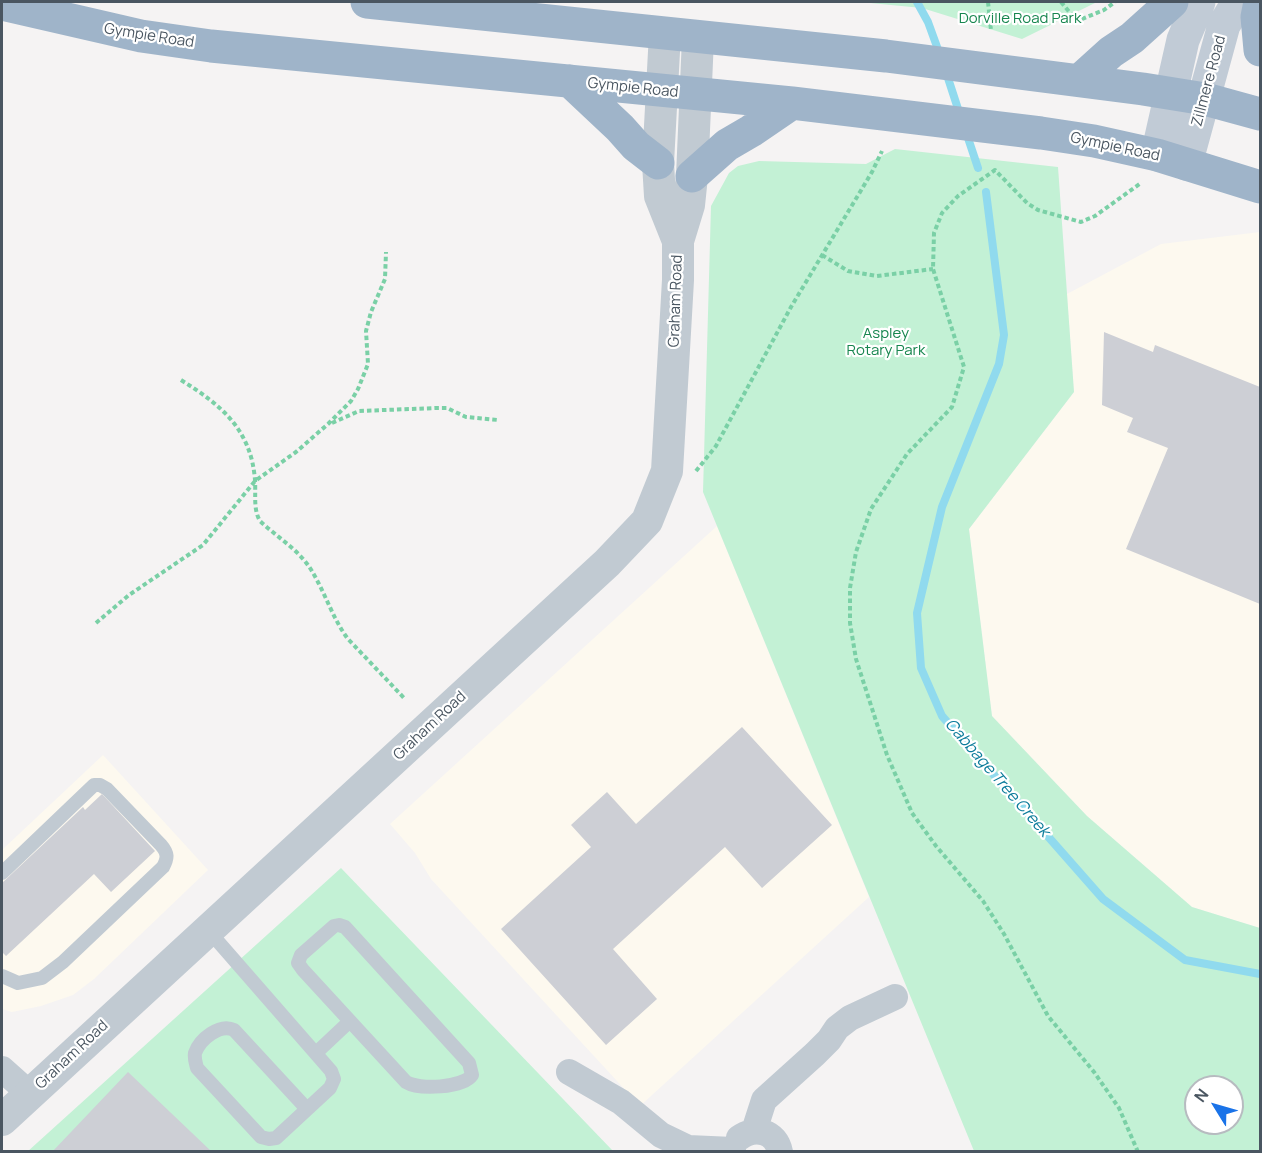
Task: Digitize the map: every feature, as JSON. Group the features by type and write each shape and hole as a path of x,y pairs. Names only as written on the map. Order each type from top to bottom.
{"highway":[{"path":"367,2 885,56 1080,80 1205,99 1260,114"},
{"path":"1080,80 1172,2"},
{"path":"1260,2 1257,17 1260,50"},
{"name":"Gympie Road","path":"2,4 141,36 211,46 792,103 1041,133 1094,141 1172,160 1260,187"},
{"path":"570,81 636,146 658,163"},
{"path":"692,176 727,145 792,103"}],"main road":[{"path":"1172,160 1171,93 1183,40 1199,2"},
{"name":"Zillmere Road","path":"1172,160 1205,99 1224,25 1238,2"}],"street":[{"name":"Graham Road","path":"2,1120 607,563 647,521 667,471 678,280 678,241 689,205 692,176 679,93 665,33"},
{"name":"Graham Road","path":"678,241 660,196 658,163 698,38"},
{"path":"754,1131 764,1100 815,1054 837,1028 850,1018 895,997"},
{"path":"2,1069 30,1094"},
{"path":"569,1072 621,1102 661,1135 688,1148 733,1150 741,1137 754,1131 770,1134 776,1140 780,1152"}],"lane":[{"path":"2,873 94,785 107,789 161,845 166,851 167,859 163,867 63,962 42,978 18,982 2,976"},
{"path":"339,925 345,927 469,1064 472,1075 466,1081 458,1084 415,1087 403,1080 350,1021 298,963 301,955 334,926 339,925"},
{"path":"208,930 316,1053 331,1071 334,1079 330,1088 276,1138 268,1140 261,1137 197,1068 194,1060 195,1053 201,1043 221,1027 227,1027 234,1030 307,1109"},
{"path":"316,1053 350,1021"}],"path":[{"path":"988,2 991,30"},
{"path":"1061,2 1077,21 1104,10 1115,2"},
{"path":"667,471 696,471 716,446 791,307 872,172 882,151"},
{"path":"1138,1152 1119,1108 1094,1072 1048,1016 1004,934 982,901 912,813 887,755 856,659 850,623 850,588 856,552 871,509 907,454 952,407 964,367 933,269 934,233 942,213 958,196 995,170 1027,203 1038,210 1081,222 1095,216 1141,183"},
{"path":"96,623 129,595 203,544 255,481 296,452 351,401 368,364 366,331 371,312 385,279 386,252"},
{"path":"822,255 848,271 877,276 933,269"},
{"path":"181,380 214,401 232,421 248,451 255,481 256,514 260,521 303,558 314,573 344,634 405,699"},
{"path":"328,424 359,411 437,408 447,408 466,417 498,420"}],"shaded area":[{"path":"1260,232 1260,928 1192,907 1087,816 992,716 969,529 1074,392 1067,294 1161,244"},
{"path":"717,526 869,897 640,1106 431,879 415,853 390,824"},
{"path":"103,755 208,870 94,979 73,995 41,1006 12,1012 2,1009 2,850"}],"green space":[{"name":"Dorville Road Park","path":"860,2 1097,2 1022,39 922,8"},
{"name":"Aspley Rotary Park","path":"895,149 1058,167 1074,392 969,529 992,716 1087,816 1192,907 1260,928 1260,1151 974,1151 703,492 711,206 729,173 738,166 759,161 866,164"},
{"path":"341,868 613,1151 27,1152"}],"building":[{"path":"1104,332 1153,352 1155,345 1260,387 1260,604 1126,549 1168,448 1127,432 1133,418 1102,405"},
{"path":"742,727 832,825 762,888 725,847 613,949 657,999 606,1045 501,929 591,847 571,825 607,792 636,824"},
{"path":"102,794 155,851 111,892 94,874 6,956 2,952 2,883 83,807 85,810"},
{"path":"128,1072 212,1152 52,1152"}],"waterway":[{"name":"Cabbage Tree Creek","path":"917,2 928,22 940,55"},
{"name":"Cabbage Tree Creek","path":"946,72 960,115"},
{"name":"Cabbage Tree Creek","path":"966,132 978,168"},
{"name":"Cabbage Tree Creek","path":"986,192 1004,335 999,364 942,507 917,613 921,668 942,716 1103,899 1185,960 1260,974"}]}
